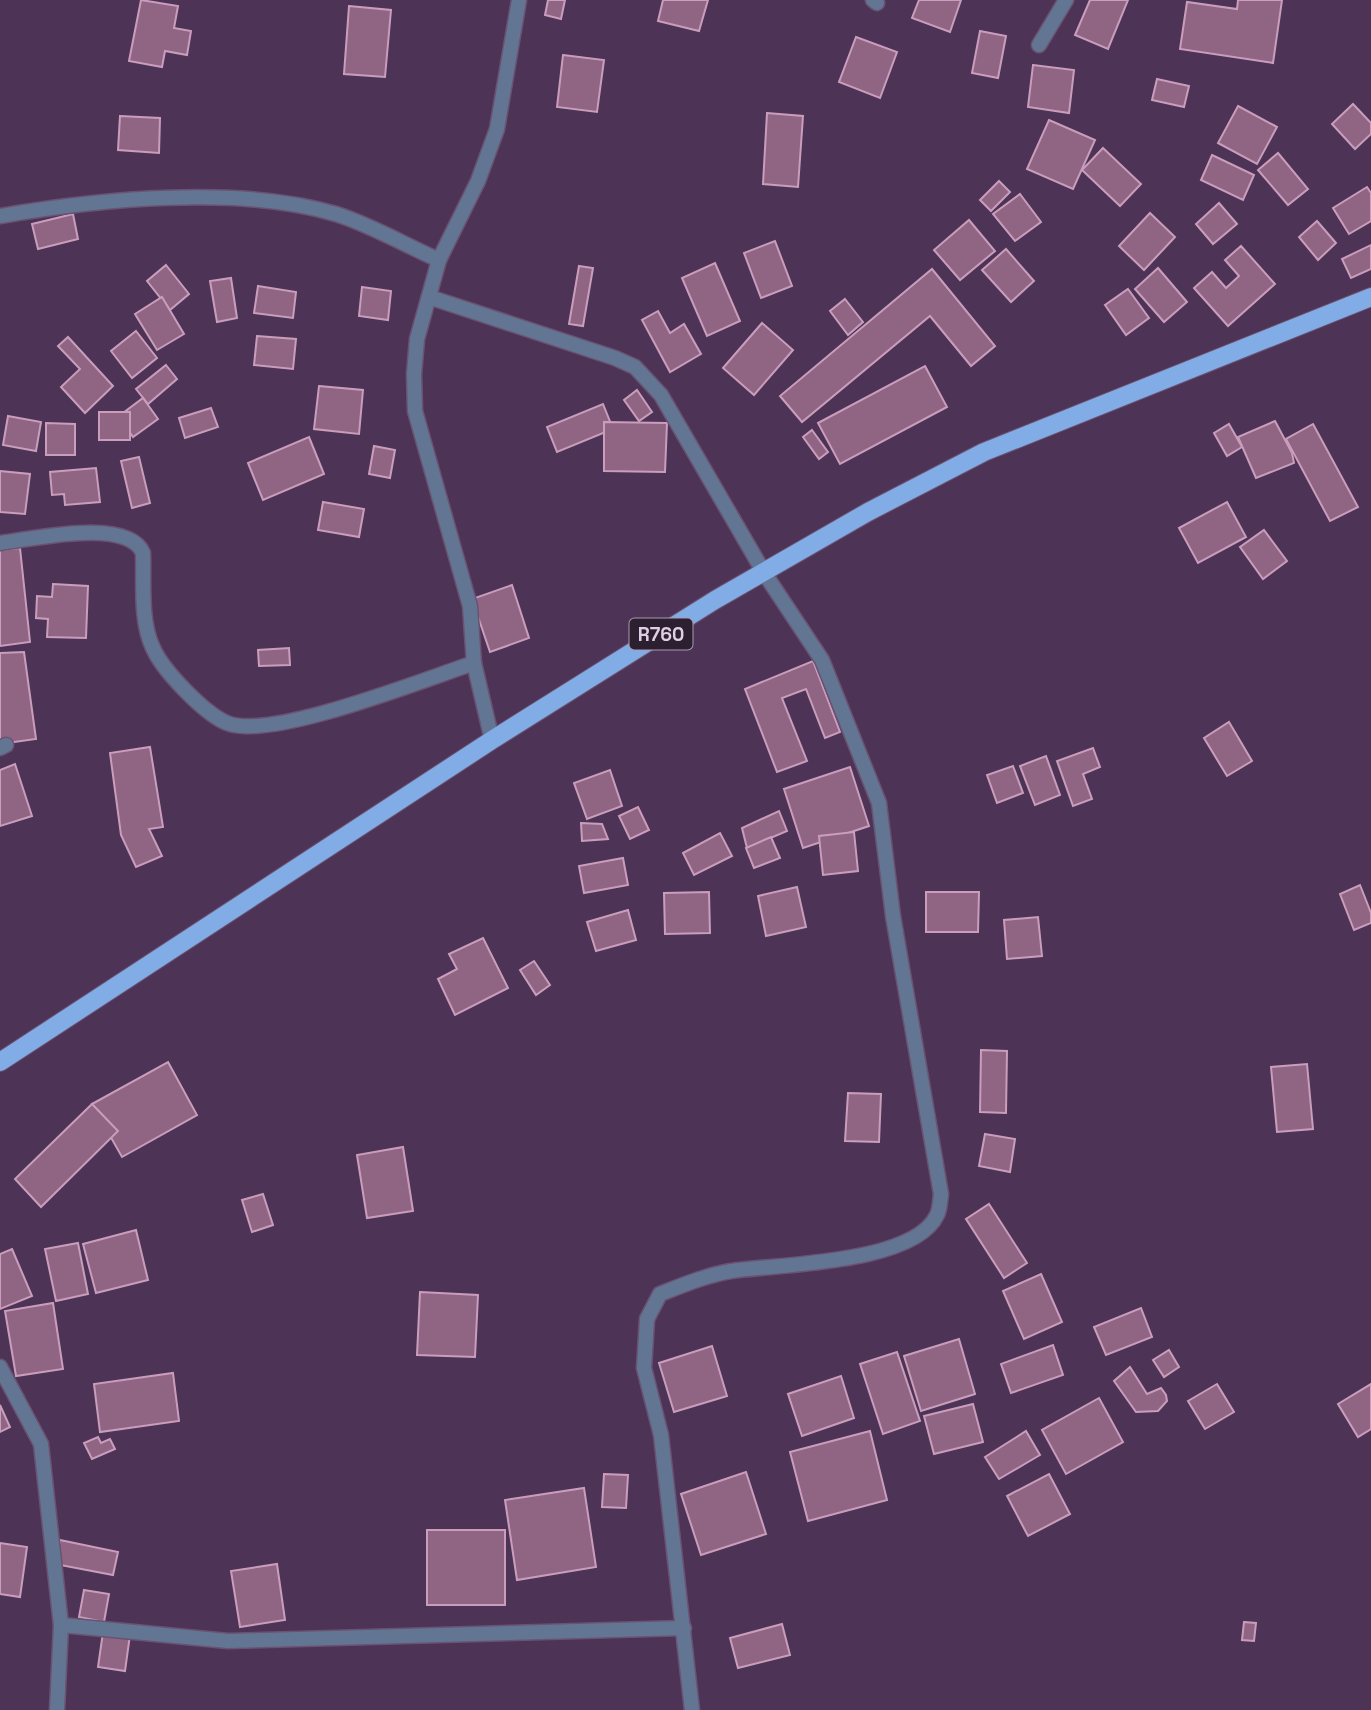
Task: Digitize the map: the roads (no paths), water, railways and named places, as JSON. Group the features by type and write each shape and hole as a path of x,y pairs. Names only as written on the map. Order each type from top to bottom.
{"main road":[{"name":"R760","path":"0,1062 492,740 763,571 984,452 1371,297"}],"street":[{"path":"492,740 474,663 470,606 415,411 414,374 417,339 439,260 478,181 498,129 519,0"},
{"path":"1039,44 1066,0"},
{"path":"0,216 79,203 257,199 296,204 338,215 439,260"},
{"path":"429,297 589,348 635,368 661,395 763,571 822,660 879,803 893,916 941,1194 937,1216 912,1240 868,1254 824,1262 731,1271 699,1279 660,1293 647,1319 644,1368 661,1435 692,1710"},
{"path":"0,543 96,532 127,537 139,543 143,553 146,622 152,647 184,690 227,723 253,727 297,720 474,663"},
{"path":"0,1367 41,1444 61,1625 57,1710"},
{"path":"61,1625 228,1641 684,1628"}]}
